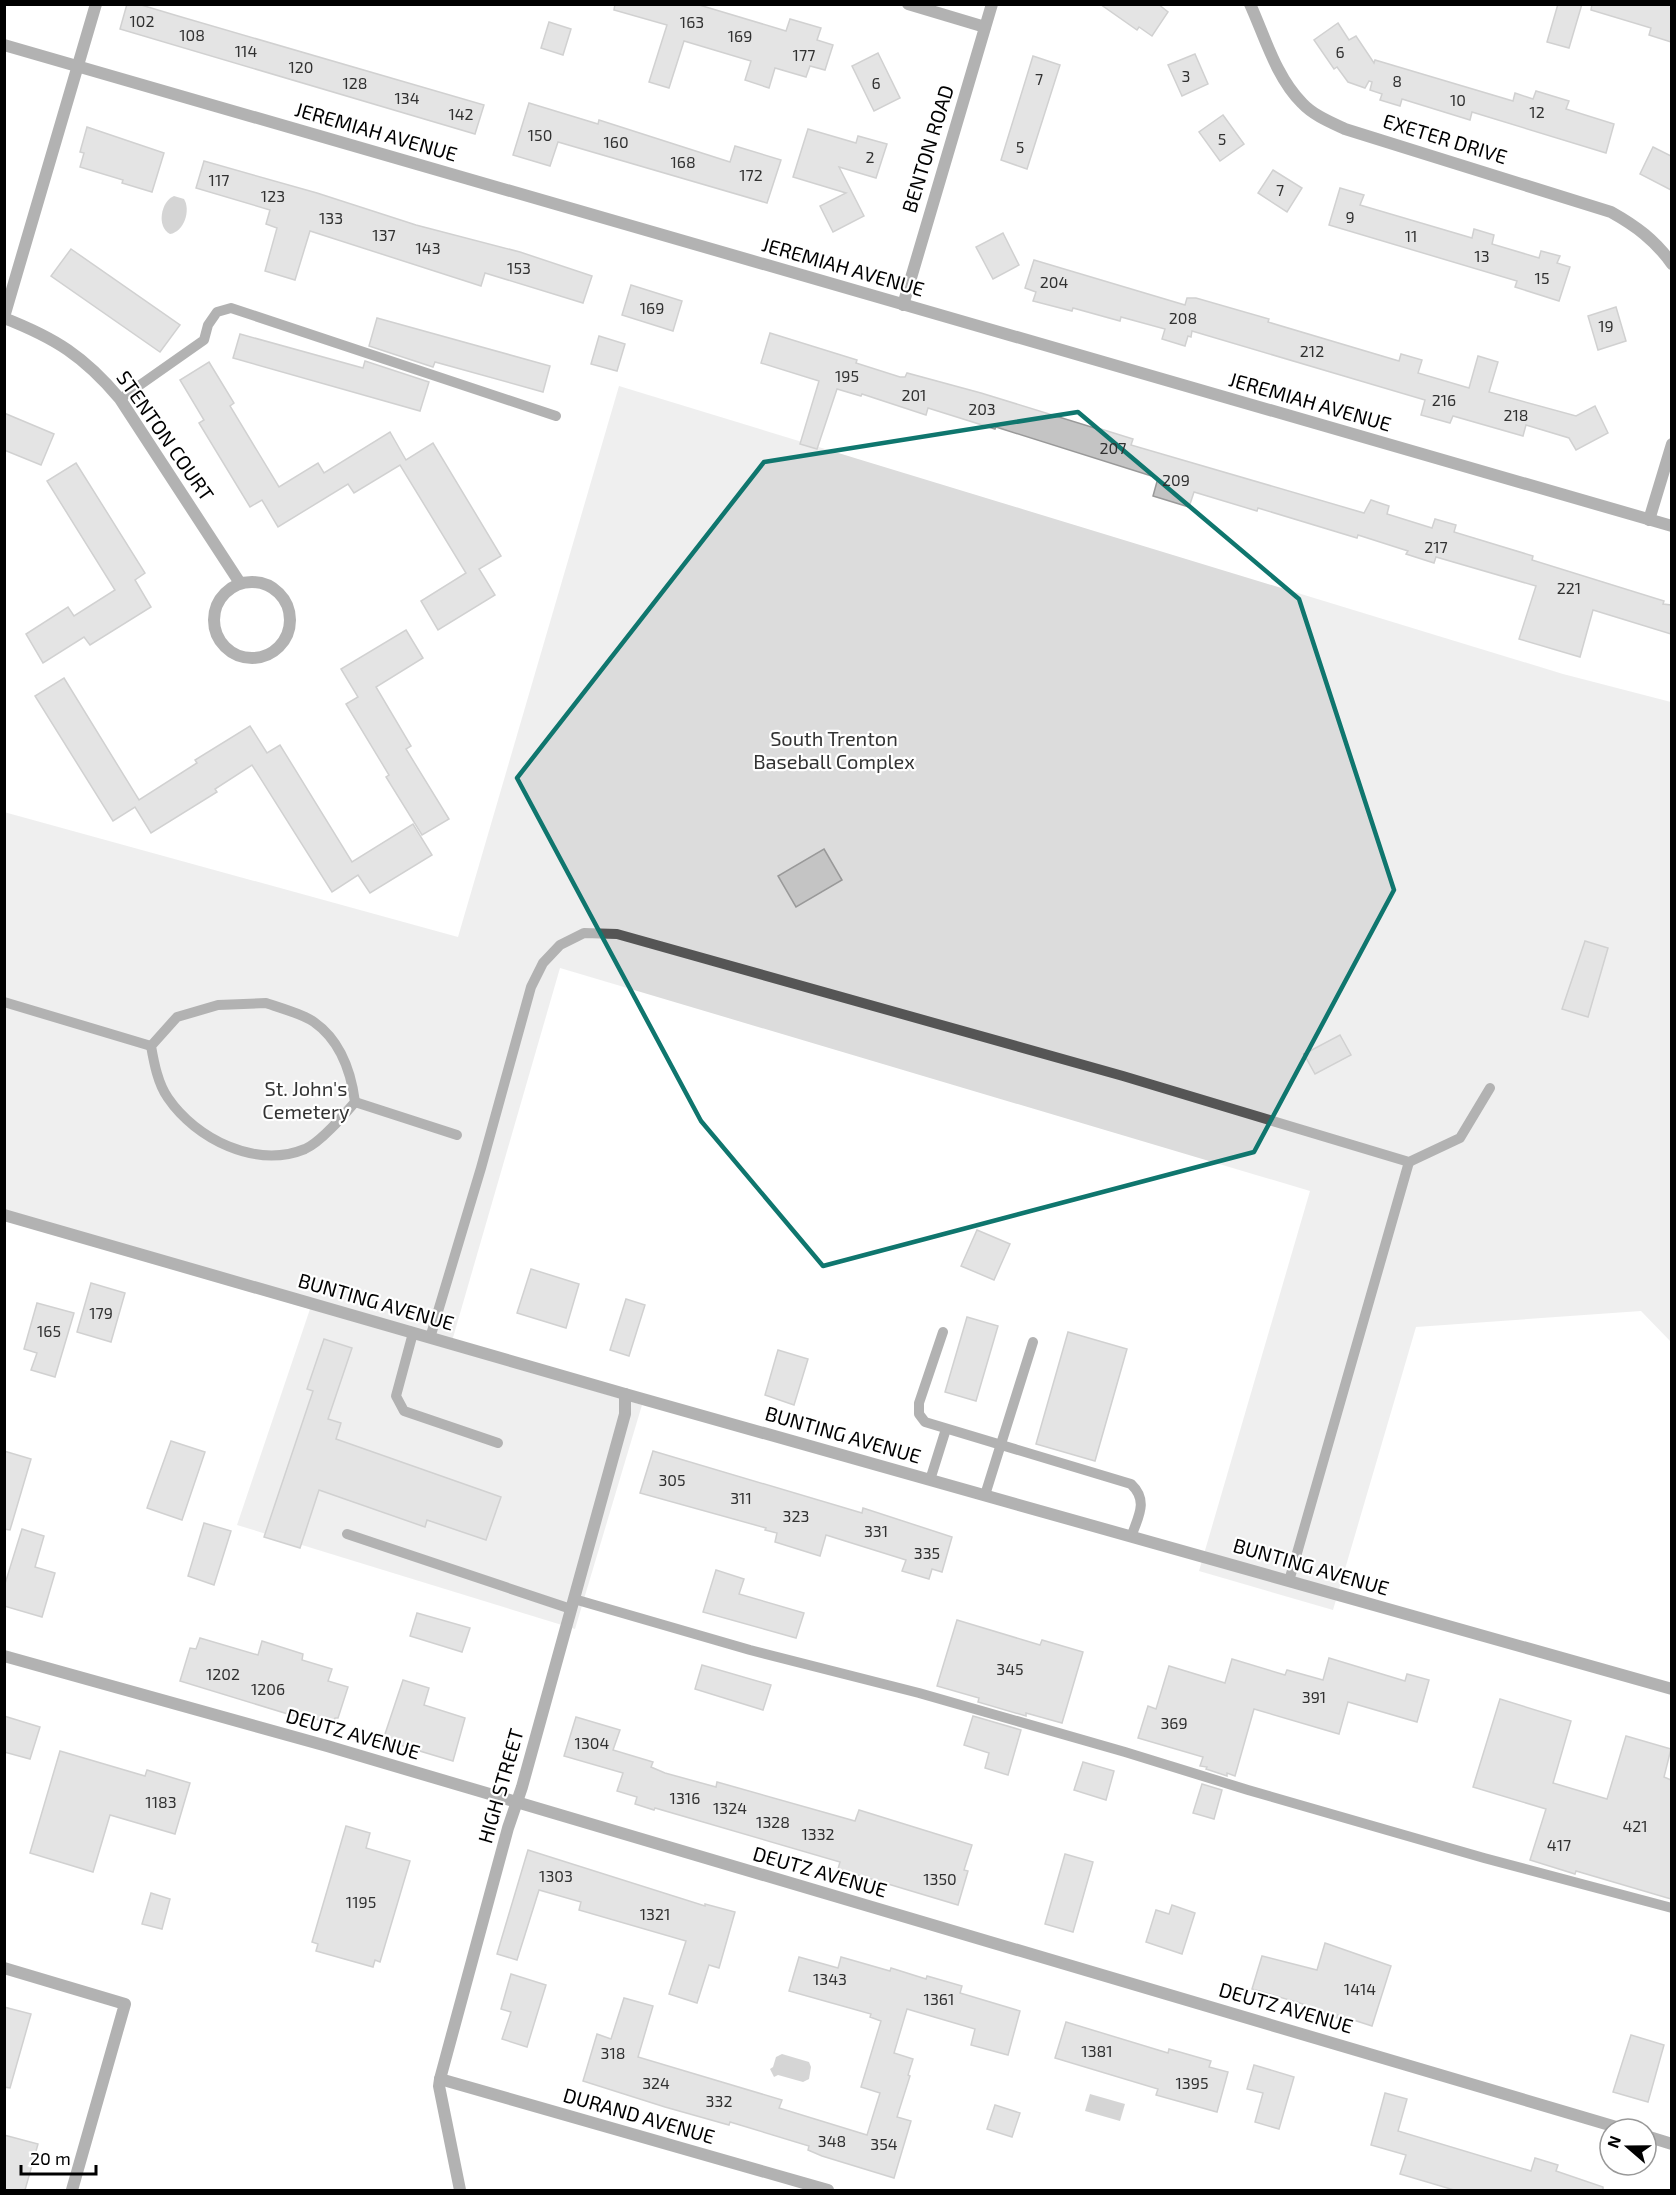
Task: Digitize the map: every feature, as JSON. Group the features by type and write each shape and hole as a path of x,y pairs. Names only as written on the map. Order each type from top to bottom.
{"street":[{"path":"4,317 96,4"},
{"path":"908,4 985,27"},
{"name":"BENTON ROAD","path":"903,304 992,4"},
{"name":"EXETER DRIVE","path":"1250,4 1286,83 1302,103 1323,119 1345,129 1611,212 1637,227 1660,247 1671,264"},
{"name":"JEREMIAH AVENUE","path":"4,45 1671,526"},
{"name":"STENTON COURT","path":"4,317 40,332 74,353 105,380 120,399 240,583"},
{"path":"1649,520 1671,444"},
{"path":"251,581 264,583 276,590 285,600 290,612 290,627 285,639 276,650 260,658 242,657 230,652 218,639 213,626 214,612 219,599 228,589 240,583 251,581"},
{"name":"BUNTING AVENUE","path":"4,1215 625,1394 1671,1689"},
{"name":"HIGH STREET","path":"460,2190 439,2086 440,2079 625,1414 625,1394"},
{"name":"DEUTZ AVENUE","path":"4,1656 327,1746 1598,2122"},
{"path":"4,1968 125,2004 72,2190"},
{"name":"DURAND AVENUE","path":"440,2079 828,2190"}],"lane":[{"path":"120,399 204,340 208,325 217,312 231,308 556,416"},
{"path":"430,1338 481,1168 531,987 543,963 560,945 584,933 617,934 772,977 1123,1076 1409,1162 1460,1138 1490,1088"},
{"path":"4,1002 151,1046"},
{"path":"266,1003 314,1021 340,1048 352,1082 355,1102 336,1124 306,1149 274,1156 234,1149 197,1129 168,1098 154,1066 151,1046 177,1017 218,1005 266,1003"},
{"path":"355,1102 457,1136"},
{"path":"1289,1581 1409,1162"},
{"path":"943,1332 919,1403 919,1414 925,1422 1131,1484 1142,1498 1131,1537"},
{"path":"413,1333 396,1396 404,1411 498,1443"},
{"path":"985,1495 1033,1342"},
{"path":"930,1480 946,1429"},
{"path":"346,1534 572,1604 931,1696 1484,1858 1671,1908"}],"highlighted area":[{"path":"1078,412 1299,599 1394,890 1254,1152 823,1266 701,1121 517,778 764,462"}],"green space":[{"name":"South Trenton Baseball Complex","path":"619,386 1563,674 1671,702 1671,1342 1641,1311 1416,1327 1333,1610 1199,1571 1310,1191 560,968 450,1348 642,1405 575,1629 237,1525 310,1309 5,1221 4,812 458,937"}],"shaded area":[{"path":"174,196 184,199 187,209 182,225 170,234 163,226 162,214 166,203"},
{"path":"782,2054 809,2062 811,2067 809,2079 803,2082 778,2075 774,2077 770,2069 776,2057"},
{"path":"1090,2094 1125,2104 1120,2121 1085,2111"}],"building":[{"path":"127,4 138,4 484,105 475,134 120,29"},
{"path":"615,4 696,4 786,31 790,19 821,28 817,40 833,45 825,70 810,66 806,77 775,68 769,88 745,80 751,61 684,41 669,88 649,82 667,25 614,10"},
{"path":"1100,4 1158,4 1168,12 1152,36 1139,27 1137,30"},
{"path":"1558,4 1582,4 1569,48 1547,42"},
{"path":"1592,4 1671,4 1671,42 1649,35 1651,28 1591,10"},
{"path":"549,22 571,29 563,55 541,48"},
{"path":"1338,23 1349,40 1356,36 1374,63 1375,60 1513,101 1515,93 1533,99 1536,91 1569,101 1566,109 1614,124 1606,153 1472,112 1470,120 1402,99 1400,106 1380,100 1382,94 1370,90 1372,82 1369,81 1365,88 1348,82 1337,67 1334,69 1314,40"},
{"path":"878,53 900,98 874,111 852,66"},
{"path":"1195,54 1208,84 1182,96 1168,65"},
{"path":"1033,56 1060,65 1027,169 1001,160"},
{"path":"529,103 598,124 599,120 730,162 735,146 781,160 767,203 558,142 550,166 513,155"},
{"path":"1223,115 1244,144 1220,161 1199,132"},
{"path":"87,127 164,153 152,192 122,183 123,180 80,167 84,153 80,152"},
{"path":"808,129 856,143 858,136 887,144 876,178 839,167 864,216 833,232 820,206 846,193 793,177"},
{"path":"1653,147 1671,156 1671,190 1640,174"},
{"path":"204,161 317,193 416,225 520,252 592,276 583,303 485,273 481,286 310,231 295,280 265,271 277,228 266,224 270,210 196,188"},
{"path":"1273,170 1302,188 1287,212 1258,193"},
{"path":"1340,188 1364,195 1360,205 1472,238 1474,229 1494,235 1492,244 1539,258 1541,251 1560,256 1557,263 1570,267 1559,301 1515,287 1517,281 1329,225"},
{"path":"1003,233 1019,265 993,279 976,247"},
{"path":"71,249 180,325 160,352 51,276"},
{"path":"1034,260 1185,305 1187,298 1196,298 1399,361 1401,354 1422,360 1418,373 1469,388 1478,356 1498,362 1489,392 1576,416 1595,406 1608,433 1576,450 1569,438 1526,425 1523,436 1453,416 1450,423 1421,415 1425,400 1192,331 1185,346 1162,339 1165,329 1121,317 1120,321 1073,308 1072,311 1033,301 1036,292 1025,288"},
{"path":"631,285 682,301 673,331 622,315"},
{"path":"1616,307 1626,341 1598,350 1588,316"},
{"path":"377,318 550,366 543,392 435,362 433,367 369,346"},
{"path":"770,333 857,360 856,363 900,377 905,377 907,373 981,393 1133,439 1131,445 1364,513 1371,500 1389,506 1387,514 1432,528 1435,519 1456,525 1454,532 1533,556 1532,560 1664,601 1663,604 1671,605 1671,634 1593,610 1580,657 1519,639 1536,586 1436,557 1434,563 1406,554 1408,551 1358,535 1357,538 1258,508 1257,511 1194,492 1189,507 1153,496 1158,478 928,408 926,415 862,394 861,396 837,389 817,449 800,444 819,381 761,363"},
{"path":"240,334 363,368 365,361 429,382 420,411 233,358"},
{"path":"599,336 625,344 617,371 591,364"},
{"path":"209,362 234,403 230,406 279,487 318,463 324,473 390,432 406,460 433,443 501,556 479,569 495,595 438,630 421,601 466,573 400,465 354,493 348,484 278,527 262,500 250,507 199,423 204,420 180,380"},
{"path":"4,413 54,434 41,465 4,450"},
{"path":"76,463 145,573 135,580 151,607 90,645 84,637 43,663 26,634 68,607 74,616 115,590 47,481"},
{"path":"406,630 423,658 376,687 411,746 406,749 449,819 422,835 386,777 389,775 346,704 358,697 341,669"},
{"path":"64,678 139,800 197,763 195,760 250,726 267,753 280,745 352,862 413,824 432,855 370,893 358,875 332,892 252,765 215,789 217,792 151,833 135,807 113,821 35,696"},
{"path":"824,849 842,880 796,907 778,876"},
{"path":"1585,941 1608,948 1588,1017 1562,1009"},
{"path":"1340,1035 1351,1055 1315,1074 1304,1054"},
{"path":"977,1230 1010,1244 994,1280 961,1266"},
{"path":"531,1269 579,1284 566,1328 517,1313"},
{"path":"91,1283 125,1293 111,1342 77,1332"},
{"path":"626,1299 645,1305 629,1356 610,1350"},
{"path":"37,1303 74,1313 55,1377 31,1370 37,1353 24,1349"},
{"path":"967,1317 998,1326 976,1401 945,1392"},
{"path":"1068,1332 1127,1349 1095,1461 1036,1444"},
{"path":"324,1339 352,1348 328,1419 341,1423 336,1439 501,1497 486,1540 427,1520 425,1527 319,1490 300,1548 264,1537 313,1391 307,1389"},
{"path":"778,1350 808,1359 794,1405 765,1395"},
{"path":"171,1441 205,1452 182,1520 147,1508"},
{"path":"4,1451 31,1459 10,1530 4,1529"},
{"path":"653,1451 862,1513 863,1508 952,1537 942,1572 932,1569 929,1579 902,1571 906,1560 826,1535 820,1556 775,1542 777,1533 765,1530 766,1528 640,1493"},
{"path":"204,1523 231,1531 214,1585 188,1576"},
{"path":"22,1529 44,1536 35,1567 55,1573 42,1617 4,1606 4,1587"},
{"path":"716,1570 744,1579 739,1594 804,1613 796,1638 703,1612"},
{"path":"417,1613 470,1628 462,1652 410,1636"},
{"path":"957,1620 1040,1645 1042,1640 1083,1652 1062,1723 1026,1713 1026,1716 978,1702 979,1698 937,1686"},
{"path":"200,1638 258,1655 262,1641 303,1654 302,1660 332,1669 328,1681 348,1687 338,1718 335,1718 333,1724 302,1715 301,1718 180,1681 190,1648 196,1649"},
{"path":"1329,1658 1405,1681 1407,1674 1429,1680 1417,1722 1348,1702 1339,1734 1254,1709 1235,1776 1227,1773 1227,1776 1200,1766 1203,1757 1138,1738 1148,1706 1156,1709 1169,1666 1225,1683 1232,1659 1285,1675 1287,1670 1323,1680"},
{"path":"702,1665 771,1685 763,1710 695,1689"},
{"path":"403,1680 429,1688 424,1705 465,1718 453,1761 383,1740"},
{"path":"1500,1699 1571,1721 1553,1783 1607,1799 1626,1736 1671,1749 1664,1777 1671,1780 1671,1899 1530,1860 1546,1809 1473,1787"},
{"path":"4,1716 40,1727 30,1759 4,1752"},
{"path":"973,1716 1021,1730 1008,1775 985,1768 989,1753 964,1745"},
{"path":"576,1717 620,1730 613,1750 653,1762 651,1767 665,1773 716,1787 717,1782 855,1821 859,1810 972,1845 964,1870 968,1871 958,1905 838,1869 840,1862 635,1804 637,1797 617,1791 623,1773 564,1756"},
{"path":"60,1751 145,1776 147,1770 190,1783 175,1834 110,1815 93,1872 30,1853"},
{"path":"1083,1762 1114,1771 1106,1800 1074,1790"},
{"path":"1202,1784 1222,1790 1214,1819 1193,1813"},
{"path":"346,1826 370,1833 366,1848 410,1861 380,1962 375,1960 373,1967 316,1951 318,1944 312,1942"},
{"path":"528,1850 705,1906 705,1904 735,1912 719,1968 709,1965 697,2003 669,1994 686,1941 579,1910 581,1902 539,1890 517,1960 497,1954"},
{"path":"1065,1854 1093,1862 1073,1932 1045,1924"},
{"path":"151,1893 170,1899 162,1929 142,1924"},
{"path":"1172,1905 1195,1913 1182,1954 1146,1942 1156,1910 1169,1914"},
{"path":"1325,1943 1391,1966 1372,2026 1338,2015 1337,2018 1302,2008 1303,2004 1252,1989 1262,1956 1317,1970"},
{"path":"799,1957 838,1968 841,1957 890,1971 891,1968 926,1979 927,1976 962,1986 960,1993 1020,2011 1008,2055 971,2045 975,2029 907,2009 894,2053 913,2059 897,2117 911,2121 894,2178 822,2156 808,2150 809,2146 730,2122 729,2125 665,2107 583,2081 597,2034 611,2039 624,1998 653,2006 638,2057 782,2100 779,2108 867,2135 880,2093 861,2087 881,2021 870,2017 871,2014 789,1991"},
{"path":"511,1974 546,1985 527,2047 502,2039 511,2012 501,2009"},
{"path":"4,2007 31,2014 10,2088 4,2087"},
{"path":"1066,2022 1168,2053 1169,2049 1211,2061 1209,2067 1228,2072 1217,2112 1156,2095 1158,2089 1055,2058"},
{"path":"1631,2035 1664,2045 1648,2102 1613,2092"},
{"path":"1254,2065 1294,2077 1279,2129 1255,2122 1263,2093 1247,2089"},
{"path":"1385,2093 1407,2099 1398,2131 1531,2171 1535,2158 1558,2165 1556,2171 1603,2187 1603,2190 1454,2190 1400,2174 1406,2155 1371,2145"},
{"path":"995,2105 1020,2113 1012,2137 987,2129"},
{"path":"4,2135 38,2144 25,2190 4,2190"}],"park label":[{"name":"St. John's Cemetery","path":"306,1100"}]}
